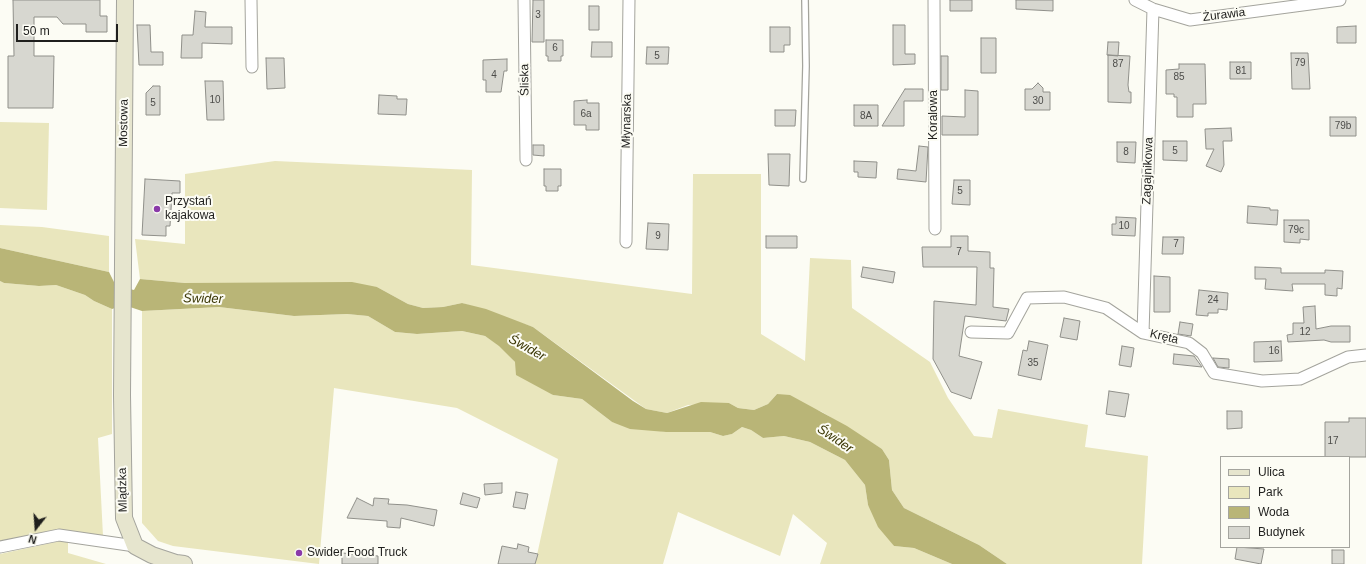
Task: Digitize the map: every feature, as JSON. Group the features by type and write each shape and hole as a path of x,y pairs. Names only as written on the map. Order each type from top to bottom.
{"street":[{"name":"Mostowa","path":"122,379 126,0"},
{"path":"251,0 252,68"},
{"name":"Śliska","path":"524,0 526,160"},
{"name":"Młynarska","path":"626,242 629,0"},
{"name":"Koralowa","path":"934,0 935,229"},
{"name":"Żurawia","path":"1135,0 1153,9 1190,20 1340,0"},
{"name":"Zagajnikowa","path":"1143,333 1153,9"},
{"name":"Kręta","path":"971,332 1008,333 1027,298 1064,297 1106,308 1143,333 1190,343 1202,353 1214,373 1262,382 1300,379 1348,357 1366,355"},
{"name":"Mlądzka","path":"122,379 124,518 135,546"},
{"path":"0,547 59,535 135,546 176,564 184,564"}],"lane":[{"path":"803,179 806,66 805,0"}],"green space":[{"path":"0,122 49,123 47,210 0,208"},
{"path":"275,161 472,170 471,265 692,294 693,174 761,174 761,334 805,361 810,258 851,260 852,308 930,362 948,398 974,436 992,438 998,409 1088,425 1085,447 1148,456 1142,564 1007,564 979,545 904,508 892,490 889,460 882,449 822,412 777,394 768,404 754,410 738,408 729,403 688,405 667,413 646,409 533,327 462,303 443,307 423,308 408,304 377,287 185,283 140,279 135,239 185,244 185,174"},
{"path":"0,225 42,227 109,236 109,272 0,248"},
{"path":"0,281 4,283 39,286 56,285 85,295 112,309 112,434 98,438 103,536 59,529 0,541"},
{"path":"219,307 294,316 347,314 368,316 395,332 417,334 462,331 485,336 500,346 515,362 553,395 582,399 612,422 666,432 710,432 723,436 732,434 742,427 751,430 763,438 784,436 810,442 845,460 865,485 868,505 894,546 914,548 952,564 820,564 827,543 793,514 780,556 678,512 663,564 535,564 558,459 457,408 334,388 319,564 173,546 158,541 142,523 142,311"},
{"path":"60,541 68,542 68,553 106,564 0,564 0,554"}],"water":[{"name":"Świder","path":"0,248 109,272 116,286 134,290 140,279 185,283 352,282 377,287 408,304 423,308 443,307 462,303 486,309 533,327 633,401 646,409 667,413 701,402 729,403 738,408 754,410 768,404 777,394 790,395 847,426 882,449 889,460 892,490 904,508 979,545 1007,564 952,564 914,548 894,546 878,527 868,505 865,485 845,460 810,442 784,436 763,438 751,430 742,427 732,434 723,436 710,432 666,432 630,429 612,422 582,399 553,395 516,375 515,362 499,346 485,336 462,331 417,334 395,332 368,316 347,314 294,316 219,307 142,311 124,305 112,309 85,295 56,285 39,286 4,283 0,281"}],"building":[{"path":"13,0 100,0 100,16 107,16 107,32 86,32 86,24 63,24 57,17 34,17 34,56 54,56 53,108 8,108 8,56 14,56"},
{"path":"533,0 544,0 544,42 532,42"},
{"path":"950,0 972,0 972,11 950,11"},
{"path":"1016,0 1053,0 1053,11 1016,9"},
{"path":"589,6 599,6 599,30 589,30"},
{"path":"195,11 206,12 205,27 232,27 232,44 202,43 202,58 181,58 182,35 193,35"},
{"path":"137,25 150,25 151,52 163,52 163,65 139,65"},
{"path":"893,25 905,25 905,54 915,54 915,64 893,65"},
{"path":"1356,26 1356,43 1337,43 1337,27"},
{"path":"770,27 790,27 790,45 784,45 784,52 770,52"},
{"path":"981,38 996,38 996,73 981,73"},
{"path":"546,40 563,40 563,56 561,56 561,61 548,61 548,56 546,56"},
{"path":"592,42 612,42 612,57 591,57"},
{"path":"1108,42 1119,42 1118,56 1107,55"},
{"path":"647,47 669,47 668,64 646,64"},
{"path":"1291,53 1308,53 1310,89 1292,89"},
{"path":"1108,55 1130,56 1128,85 1129,92 1131,92 1131,103 1108,102"},
{"path":"941,56 948,56 948,90 941,90"},
{"path":"266,58 284,58 285,88 267,89"},
{"path":"507,59 507,71 504,71 501,92 486,92 486,80 483,80 483,60"},
{"path":"1230,62 1251,62 1251,79 1230,79"},
{"path":"1179,64 1205,64 1206,104 1193,104 1193,117 1177,117 1177,97 1174,97 1174,94 1166,94 1166,70 1179,69"},
{"path":"205,81 223,81 224,120 207,120"},
{"path":"1038,83 1043,88 1043,92 1050,92 1050,110 1025,110 1025,89 1032,89"},
{"path":"153,86 160,86 160,115 146,115 146,93"},
{"path":"905,89 923,89 923,101 904,101 904,126 882,126"},
{"path":"965,90 978,91 978,135 942,135 942,116 965,117"},
{"path":"379,95 397,96 397,99 407,99 406,115 378,114"},
{"path":"587,100 587,103 599,103 599,130 586,130 586,125 574,125 574,101"},
{"path":"854,105 878,105 878,126 854,126"},
{"path":"775,110 796,110 795,126 775,126"},
{"path":"1330,117 1356,117 1356,136 1330,136"},
{"path":"1231,128 1232,141 1223,141 1224,165 1221,172 1206,166 1214,149 1206,149 1205,129"},
{"path":"1163,141 1187,141 1187,161 1163,160"},
{"path":"1117,142 1136,142 1135,163 1117,162"},
{"path":"533,145 544,145 544,156 533,155"},
{"path":"919,146 928,147 926,182 897,179 898,169 916,171"},
{"path":"768,154 790,154 789,186 769,185"},
{"path":"854,161 877,162 876,178 858,177 858,172 854,172"},
{"path":"544,169 561,169 561,186 558,186 558,191 546,191 546,186 544,186"},
{"name":"Przystań kajakowa","path":"145,179 180,181 180,193 172,193 170,226 166,226 166,236 142,235"},
{"path":"954,180 970,180 970,205 952,204"},
{"path":"1248,206 1278,210 1277,225 1247,223"},
{"path":"1116,217 1136,218 1135,236 1112,235 1112,224 1116,224"},
{"path":"1284,220 1309,220 1309,240 1300,239 1300,243 1284,242"},
{"path":"648,223 669,224 668,250 646,249"},
{"path":"766,236 797,236 797,248 766,248"},
{"path":"951,236 968,236 968,251 990,252 990,268 994,268 993,307 1009,309 1006,321 965,316 959,356 982,362 971,399 951,392 933,359 934,301 976,305 977,267 923,267 922,247 951,247"},
{"path":"1163,237 1184,237 1183,254 1162,254"},
{"path":"863,267 895,272 893,283 861,277"},
{"path":"1255,267 1281,268 1281,273 1325,273 1325,270 1343,271 1342,289 1337,288 1337,296 1325,295 1325,284 1292,284 1293,291 1265,289 1266,279 1255,279"},
{"path":"1154,276 1170,277 1170,312 1154,312"},
{"path":"1199,290 1228,293 1227,310 1218,309 1218,313 1208,313 1208,316 1196,315"},
{"path":"1315,306 1316,329 1331,326 1350,326 1350,342 1331,342 1324,340 1288,342 1287,335 1293,334 1293,323 1304,323 1303,307"},
{"path":"1064,318 1080,321 1077,340 1060,337"},
{"path":"1180,322 1193,324 1191,336 1178,334"},
{"path":"1029,341 1048,345 1041,380 1018,375 1023,350 1027,351"},
{"path":"1281,341 1282,361 1254,362 1254,342"},
{"path":"1122,346 1134,348 1131,367 1119,365"},
{"path":"1174,354 1194,356 1202,367 1173,364"},
{"path":"1213,358 1229,359 1229,368 1218,367"},
{"path":"1109,391 1129,394 1125,417 1106,414"},
{"path":"1227,411 1242,411 1242,428 1227,429"},
{"path":"1349,418 1366,418 1366,457 1325,456 1325,422 1349,422"},
{"path":"502,483 502,493 485,495 484,484"},
{"path":"516,492 528,494 525,509 513,507"},
{"path":"463,493 480,498 477,508 460,504"},
{"path":"357,498 373,506 374,498 389,499 388,504 407,505 437,510 434,526 401,518 400,528 387,527 387,521 347,518"},
{"path":"518,544 529,547 528,552 538,554 535,564 498,564 502,546 517,549"},
{"path":"1237,548 1264,549 1261,564 1235,559"},
{"path":"1332,550 1344,550 1344,564 1332,564"},
{"path":"342,553 378,556 378,564 342,564"}],"place":[{"name":"Przystań kajakowa","path":"157,209"},
{"name":"Swider Food Truck","path":"299,553"}]}
